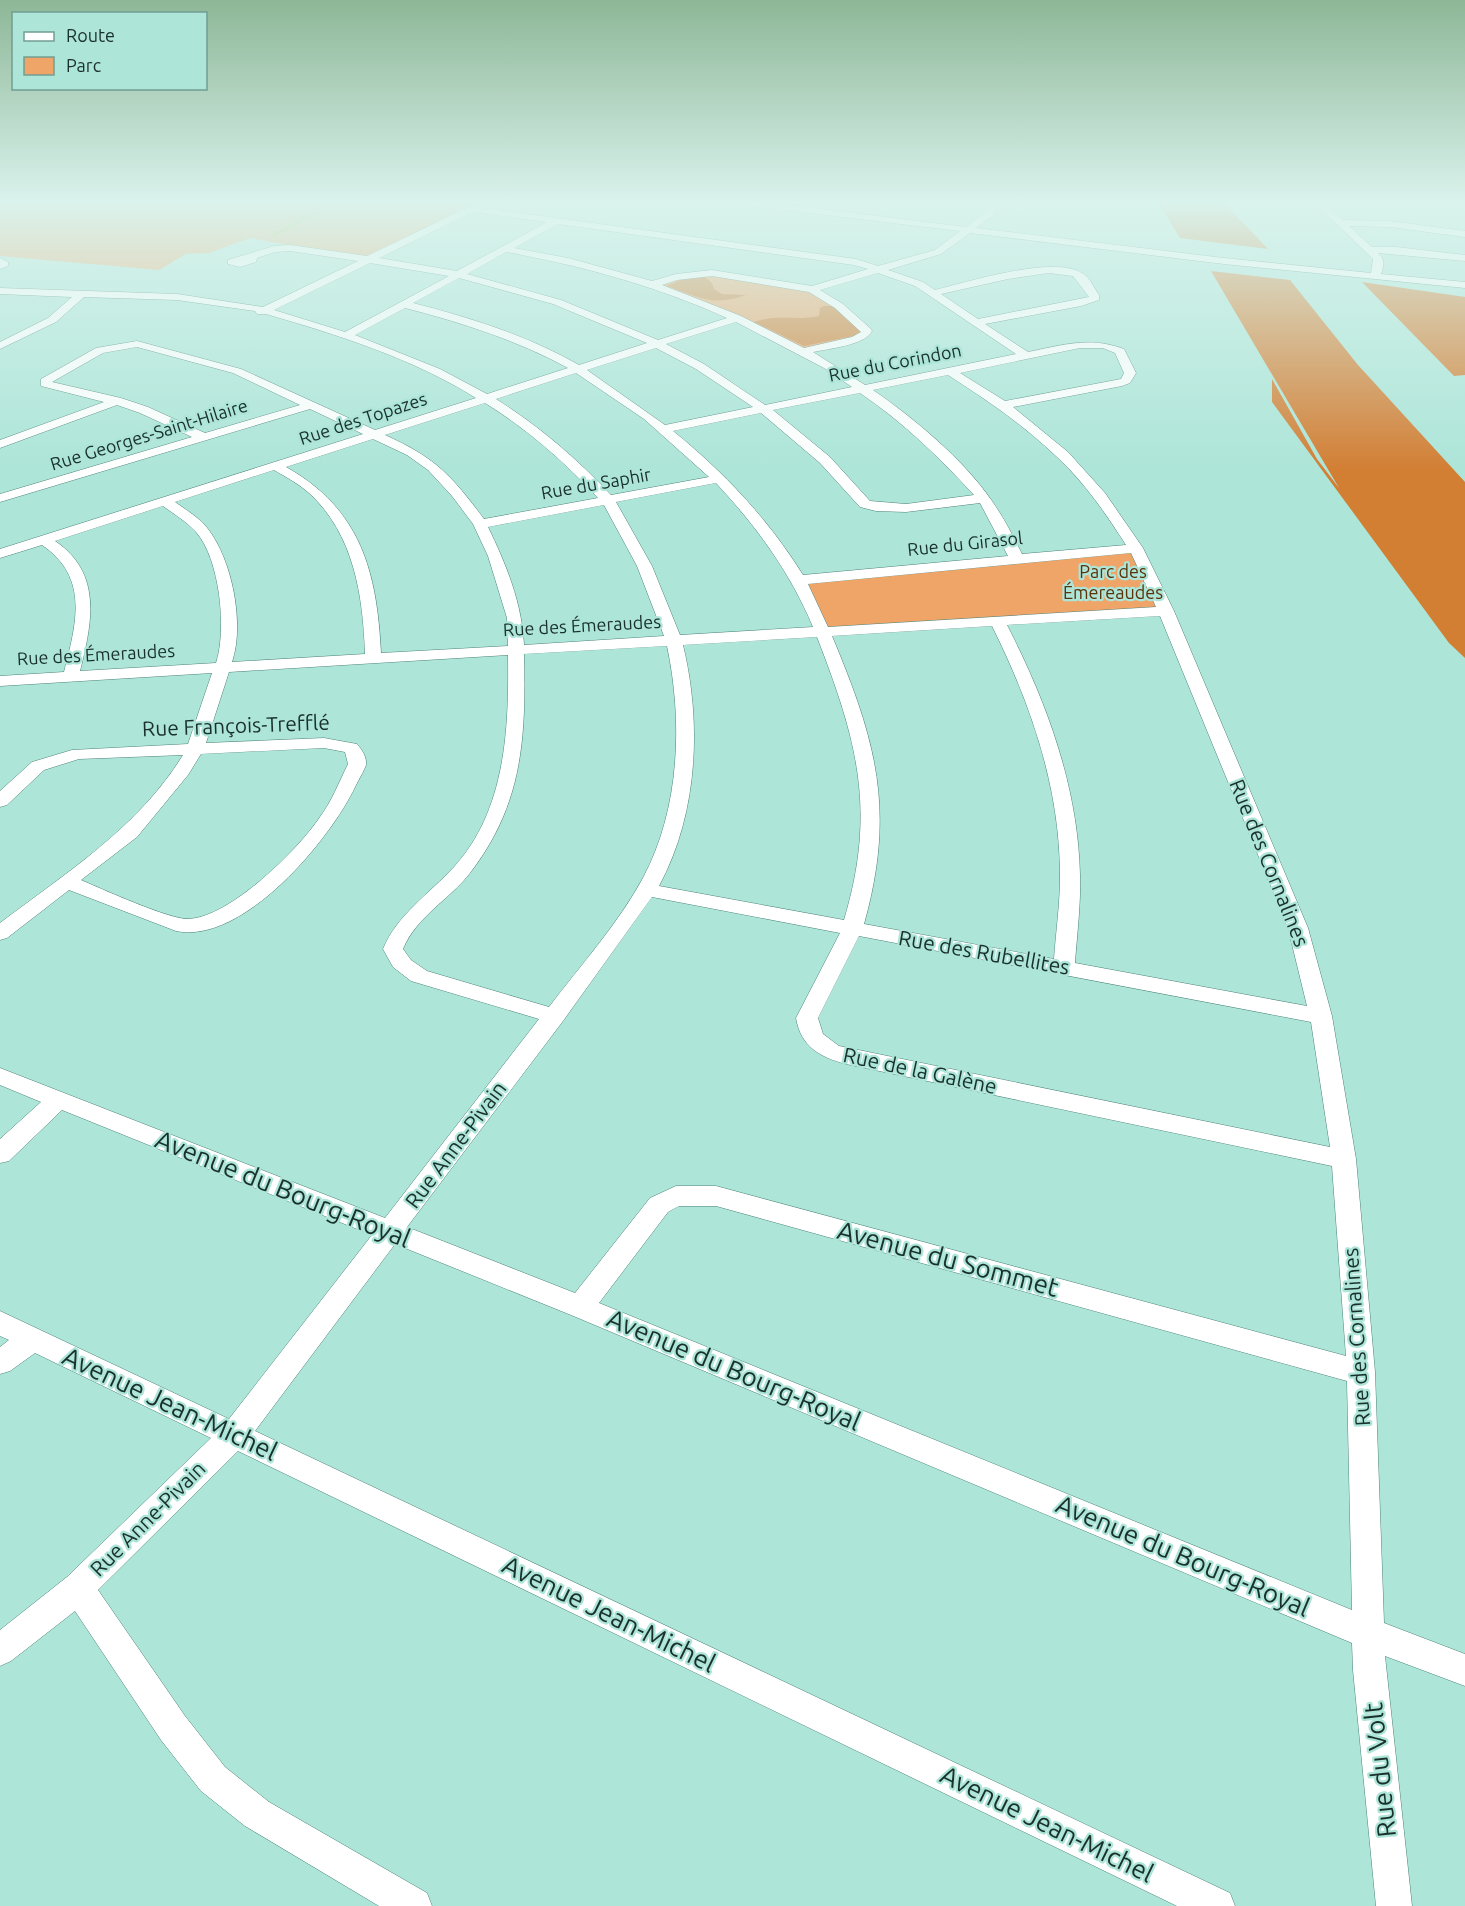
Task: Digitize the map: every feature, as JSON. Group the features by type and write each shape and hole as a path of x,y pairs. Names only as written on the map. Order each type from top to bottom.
{"street":[{"path":"0,291 78,297"},
{"path":"262,312 305,291"},
{"path":"347,335 428,291"},
{"path":"520,291 587,312 657,344 705,370 763,408 826,461 865,504 878,508 923,506 983,498"},
{"path":"667,291 737,318 804,351 862,388 928,440 983,498 1017,559"},
{"path":"804,351 856,339 866,334 867,331 839,306 815,291"},
{"path":"931,291 1026,356"},
{"path":"935,293 946,291"},
{"path":"977,322 1081,303 1095,298 1091,291"},
{"path":"0,297 78,297"},
{"path":"0,346 52,320 78,297"},
{"name":"Rue Anne-Pivain","path":"0,1650 78,1588 235,1434 555,1016 648,890 663,857 677,808 683,750 684,696 675,640 645,565 608,500 548,441 514,414 431,369 347,335 307,324 282,321 262,312 200,303 78,297"},
{"name":"Rue de la Galène","path":"404,304 492,329 536,346 618,396 662,429 718,479 762,527 799,580 823,631 847,692 865,756 871,813 865,868 851,929 807,1018 808,1029 816,1043 829,1052 1344,1159"},
{"name":"Rue des Topazes","path":"0,554 737,318"},
{"path":"0,336 17,338"},
{"path":"202,437 144,410 117,401 45,384 45,381 100,350 117,345 137,344 237,371 411,452 433,467 457,493 480,524 508,593 515,618 517,712 507,783 492,824 462,870 423,908 398,937 393,949 405,968 419,976 555,1016"},
{"name":"Rue du Corindon","path":"662,429 1080,345 1104,345 1120,351 1130,373 1130,378 1118,384 1003,405"},
{"name":"Rue des Cornalines","path":"948,370 1003,405 1063,455 1100,496 1136,548 1166,611 1298,928 1321,1016 1344,1159 1361,1371 1370,1634"},
{"path":"0,444 117,401"},
{"name":"Rue Georges-Saint-Hilaire","path":"0,498 309,406"},
{"path":"0,433 15,438"},
{"path":"276,466 314,489 325,500 341,522 354,547 368,591 373,624 373,657"},
{"name":"Rue du Saphir","path":"480,524 718,479"},
{"path":"0,933 130,833 182,771 195,749 226,657 229,616 221,568 211,544 201,529 165,501"},
{"path":"44,540 69,559 78,574 83,594 79,645 70,676"},
{"name":"Rue du Girasol","path":"799,580 1136,548"},
{"name":"Rue des Émeraudes","path":"0,681 1166,611"},
{"path":"996,621 1015,656 1048,740 1065,816 1070,875 1064,967"},
{"name":"Rue François-Trefflé","path":"0,801 38,766 78,754 332,744 351,748 356,755 357,764 330,817 311,842 242,906 224,917 204,924 187,926 178,924 67,882"},
{"name":"Rue des Rubellites","path":"648,890 1321,1016"},
{"name":"Avenue du Bourg-Royal","path":"0,1076 580,1306 1370,1634 1465,1670"},
{"path":"0,1154 58,1100"},
{"name":"Avenue du Sommet","path":"580,1306 659,1205 676,1196 716,1196 1361,1371"},
{"name":"Avenue Jean-Michel","path":"0,1323 1217,1906"},
{"path":"0,1362 33,1339"},
{"path":"78,1588 172,1728 213,1779 257,1814 414,1906"},
{"name":"Rue du Volt","path":"1370,1634 1369,1670 1394,1906"}],"green space":[{"path":"666,291 814,291 866,334 804,351"},
{"name":"Parc des Émereaudes","path":"1136,548 1166,611 823,631 799,580"}],"shaded area":[{"path":"680,291 717,291 722,294 746,295 724,300 697,297"},
{"path":"1223,291 1299,291 1358,365 1465,482 1465,658 1449,643 1272,402 1272,379 1317,459 1339,488"},
{"path":"1371,291 1423,291 1465,297 1465,375 1454,376"},
{"path":"833,306 864,331 863,334 804,346 754,322 770,318 819,316 820,308"}]}
